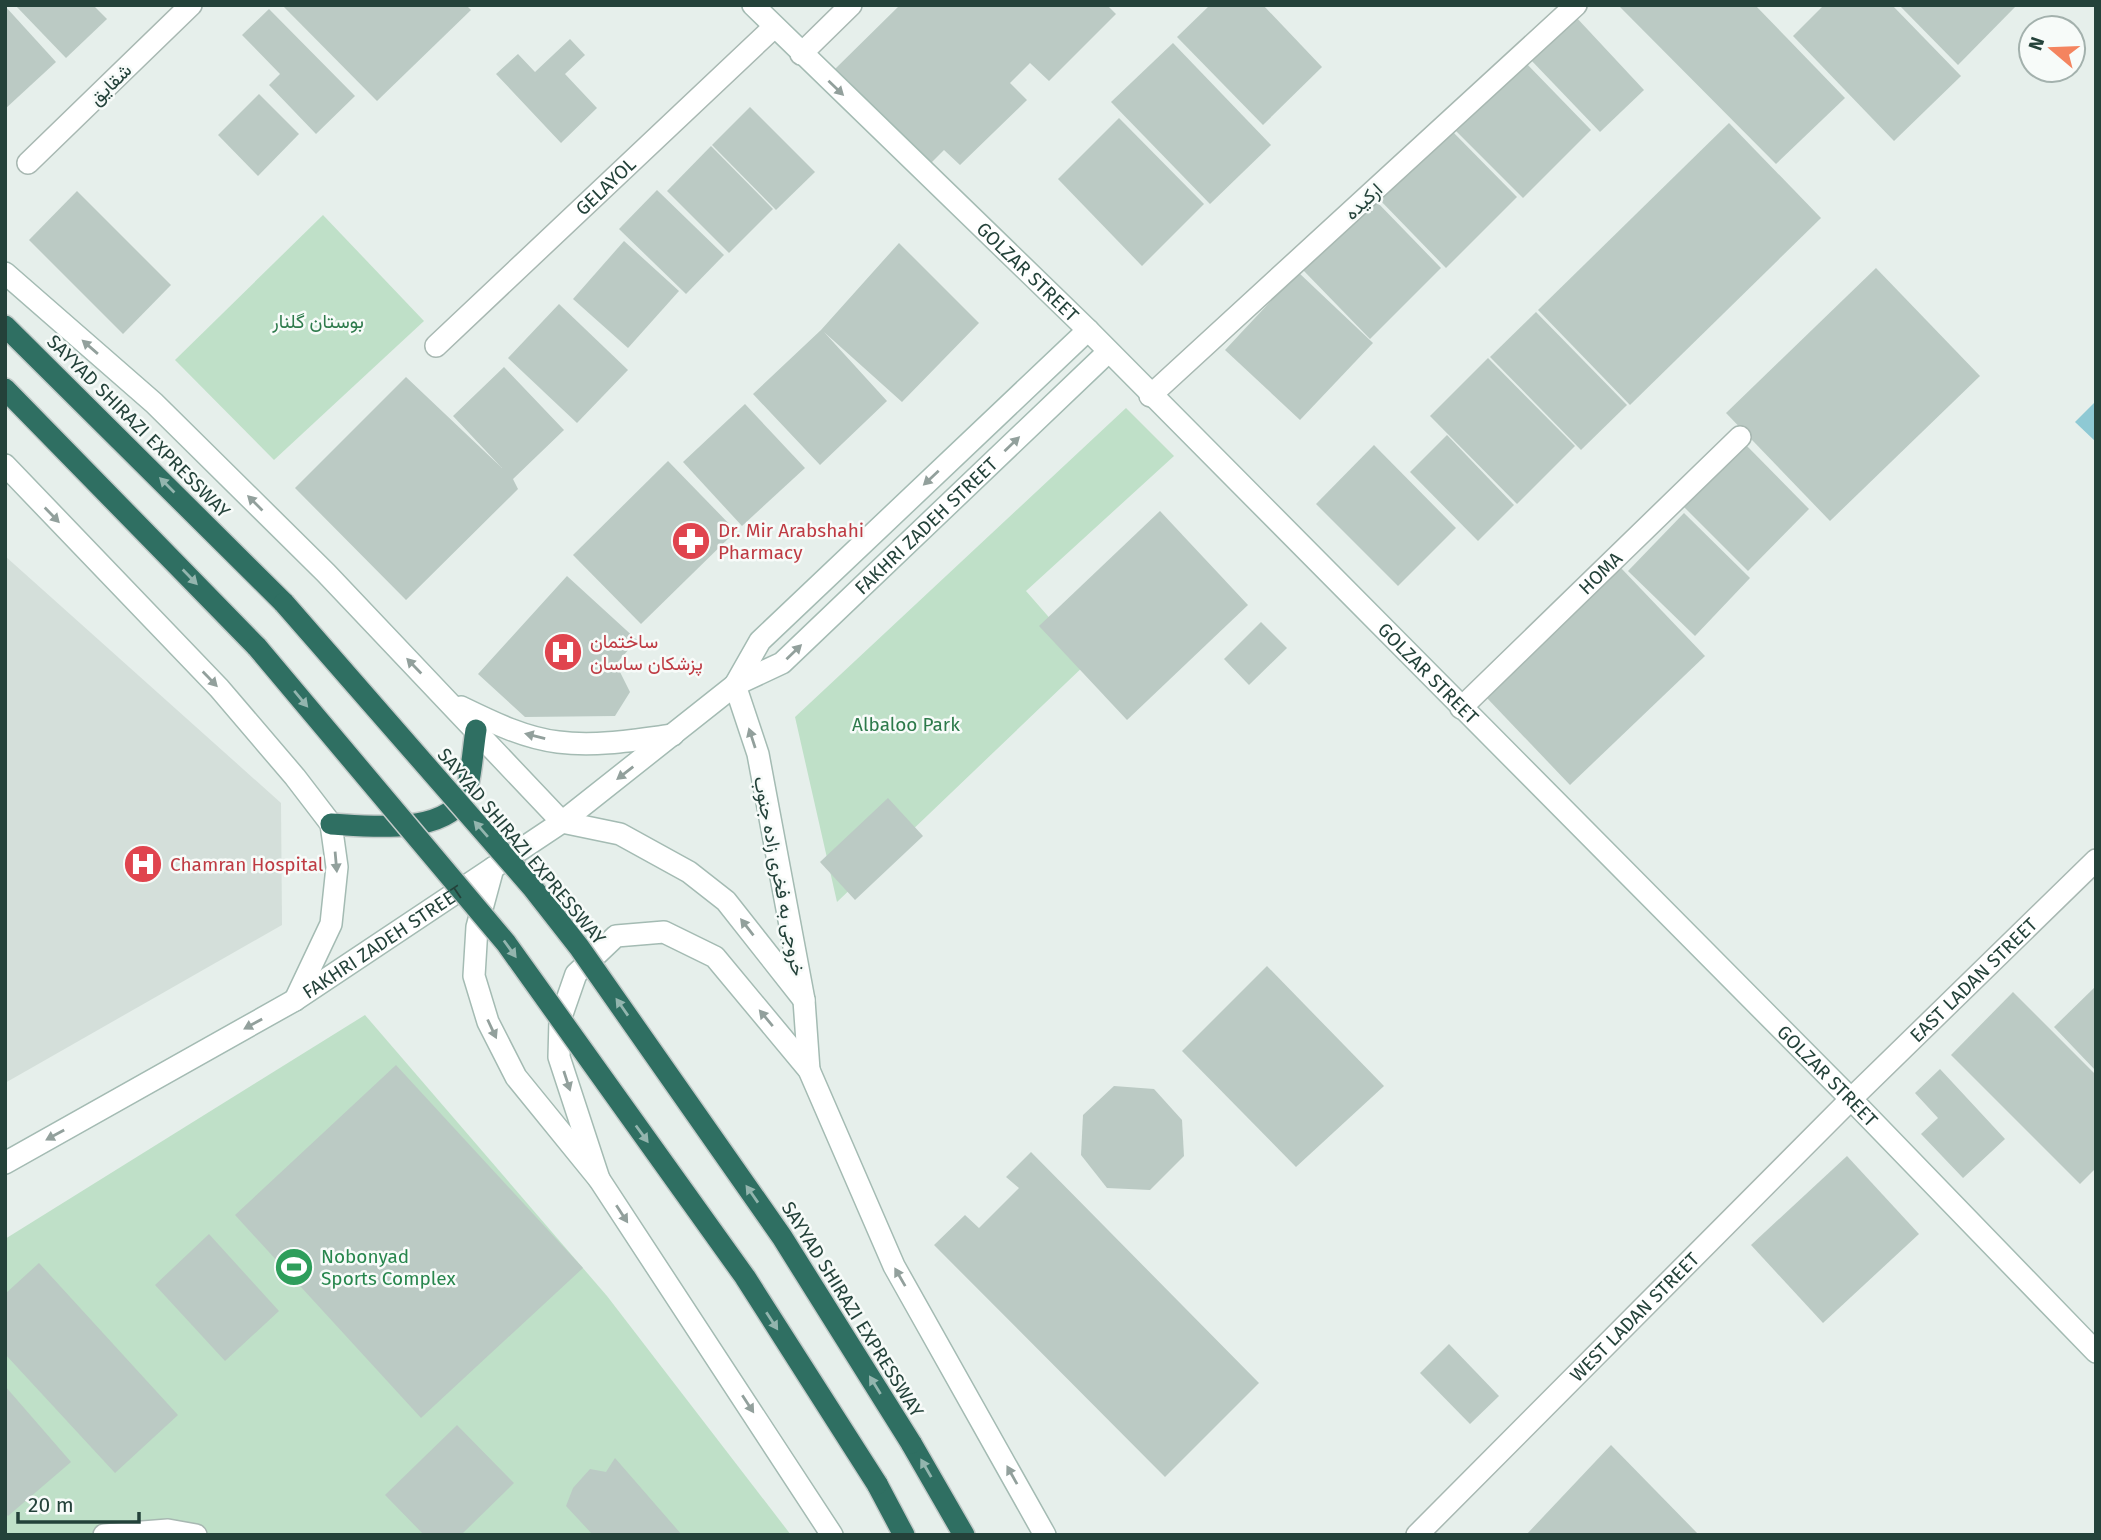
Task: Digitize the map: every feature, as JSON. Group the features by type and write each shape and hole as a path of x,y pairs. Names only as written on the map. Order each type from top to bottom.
{"highway":[{"name":"SAYYAD SHIRAZI EXPRESSWAY","path":"5,326 284,603 532,887 579,947 782,1237 911,1443 964,1535"},
{"path":"5,389 257,647 506,943 745,1277 877,1484 904,1535"},
{"path":"331,824 396,828 447,814 464,798 476,730"}],"main road":[{"name":"شقایق","path":"28,163 191,5"},
{"name":"GOLZAR STREET","path":"753,5 1088,330 1150,396 1851,1099 2096,1352"},
{"path":"801,54 852,5"},
{"name":"ارکیده","path":"1150,396 1576,5"},
{"name":"GELAYOL","path":"436,346 774,27"},
{"path":"5,273 154,403 326,573 562,822 620,834 689,873 726,901 804,1000"},
{"name":"FAKHRI ZADEH STREET","path":"736,685 760,641 1088,330"},
{"name":"FAKHRI ZADEH STREET","path":"5,1163 295,1000 562,822 736,685 782,663 1108,352"},
{"name":"HOMA","path":"1461,708 1740,438"},
{"path":"5,465 219,688 295,776 331,824 337,867 331,924 295,1000"},
{"name":"خروجی به فخری زاده جنوب","path":"736,685 758,754 804,1000 810,1070"},
{"path":"448,702 509,730 558,742 609,743 675,734"},
{"name":"EAST LADAN STREET","path":"1851,1099 2096,860"},
{"path":"493,868 477,927 474,976 488,1022 516,1077 599,1179 832,1535"},
{"path":"599,1179 559,1057 560,1020 576,975 616,936 664,932 715,957 810,1070 894,1266 1045,1535"},
{"name":"WEST LADAN STREET","path":"1417,1535 1851,1099"},
{"path":"104,1535 168,1530 196,1535"}],"shaded area":[{"name":"Chamran Hospital","path":"5,556 281,803 282,925 5,1083"}],"green space":[{"name":"بوستان گلنار","path":"323,215 424,321 274,460 175,360"},
{"name":"Albaloo Park","path":"1126,408 1174,456 1026,591 1088,662 837,902 795,717"},
{"name":"Nobonyad Sports Complex","path":"365,1015 607,1296 791,1535 5,1535 5,1239"}],"water":[{"path":"2096,401 2096,442 2075,422"}],"building":[{"path":"15,5 93,5 107,19 66,58"},
{"path":"282,5 466,5 471,10 377,101"},
{"path":"900,5 1107,5 1116,14 1049,81 1030,63 1010,83 1027,100 960,165 944,150 928,166 834,70"},
{"path":"1210,5 1263,5 1322,67 1263,125 1177,37"},
{"path":"1618,5 1755,5 1845,98 1776,164"},
{"path":"1824,5 1892,5 1961,76 1894,141 1793,36"},
{"path":"1899,5 2017,5 1958,65"},
{"path":"5,6 56,62 5,109"},
{"path":"269,9 355,96 316,134 269,85 280,74 242,35"},
{"path":"1575,16 1644,90 1600,132 1530,59"},
{"path":"570,39 585,55 565,74 597,108 561,143 496,74 518,54 535,72"},
{"path":"1173,43 1271,145 1210,204 1111,102"},
{"path":"1523,60 1591,130 1523,198 1454,129"},
{"path":"259,94 299,134 258,176 218,135"},
{"path":"750,107 815,172 776,210 712,145"},
{"path":"1119,118 1204,204 1142,266 1058,179"},
{"path":"1729,123 1821,218 1630,405 1538,310"},
{"path":"1449,128 1517,197 1446,268 1378,198"},
{"path":"711,146 773,209 729,253 667,191"},
{"path":"657,190 724,255 686,294 619,229"},
{"path":"77,191 171,285 123,334 29,240"},
{"path":"1375,200 1441,268 1370,339 1303,270"},
{"path":"624,241 679,291 628,348 573,299"},
{"path":"899,243 979,323 902,402 824,332 887,401 820,465 753,394 821,330"},
{"path":"1876,268 1980,376 1830,521 1726,413"},
{"path":"1298,272 1373,343 1300,420 1225,350"},
{"path":"559,304 628,370 577,423 508,358"},
{"path":"1536,312 1627,405 1581,450 1490,357"},
{"path":"1488,358 1575,446 1517,504 1430,416"},
{"path":"504,367 564,430 513,479 518,489 406,600 295,488 406,377 502,468 453,416"},
{"path":"745,404 805,468 742,526 683,462"},
{"path":"1447,435 1514,505 1478,541 1410,472"},
{"path":"1745,444 1809,509 1748,571 1683,506"},
{"path":"1374,445 1456,528 1398,586 1316,504"},
{"path":"668,461 736,531 641,624 573,555"},
{"path":"1160,511 1248,605 1127,720 1039,626"},
{"path":"1684,513 1750,578 1695,636 1628,571"},
{"path":"1621,568 1705,656 1570,785 1486,697"},
{"name":"ساختمان پزشکان ساسان","path":"567,576 637,640 616,664 630,692 615,716 525,717 478,674"},
{"path":"1261,622 1287,648 1249,685 1224,659"},
{"path":"888,798 923,836 855,900 820,862"},
{"path":"1267,966 1384,1086 1296,1167 1182,1051"},
{"path":"2096,986 2096,1071 2054,1027"},
{"path":"2013,992 2096,1075 2096,1168 2080,1184 1951,1055"},
{"path":"396,1065 583,1268 421,1418 235,1215"},
{"path":"1940,1069 2005,1139 1963,1178 1921,1134 1938,1118 1915,1093"},
{"path":"1114,1086 1154,1089 1182,1120 1184,1156 1150,1190 1107,1188 1081,1155 1083,1115"},
{"path":"1031,1152 1259,1383 1165,1477 934,1245 965,1215 979,1228 1019,1188 1006,1177"},
{"path":"1847,1156 1919,1234 1823,1323 1751,1245"},
{"path":"209,1234 279,1311 225,1361 155,1285"},
{"path":"39,1263 178,1415 115,1473 5,1354 5,1294"},
{"path":"1449,1344 1499,1396 1470,1424 1420,1373"},
{"path":"5,1386 71,1462 8,1516 5,1513"},
{"path":"457,1425 514,1483 461,1535 424,1535 385,1495"},
{"path":"1611,1445 1699,1535 1526,1535"},
{"path":"615,1458 682,1535 593,1535 566,1506 573,1488 590,1469 606,1472"}],"place":[{"name":"Dr. Mir Arabshahi Pharmacy","path":"691,541"},
{"name":"ساختمان پزشکان ساسان","path":"563,652"},
{"name":"Chamran Hospital","path":"143,864"},
{"name":"Nobonyad Sports Complex","path":"294,1267"}]}
